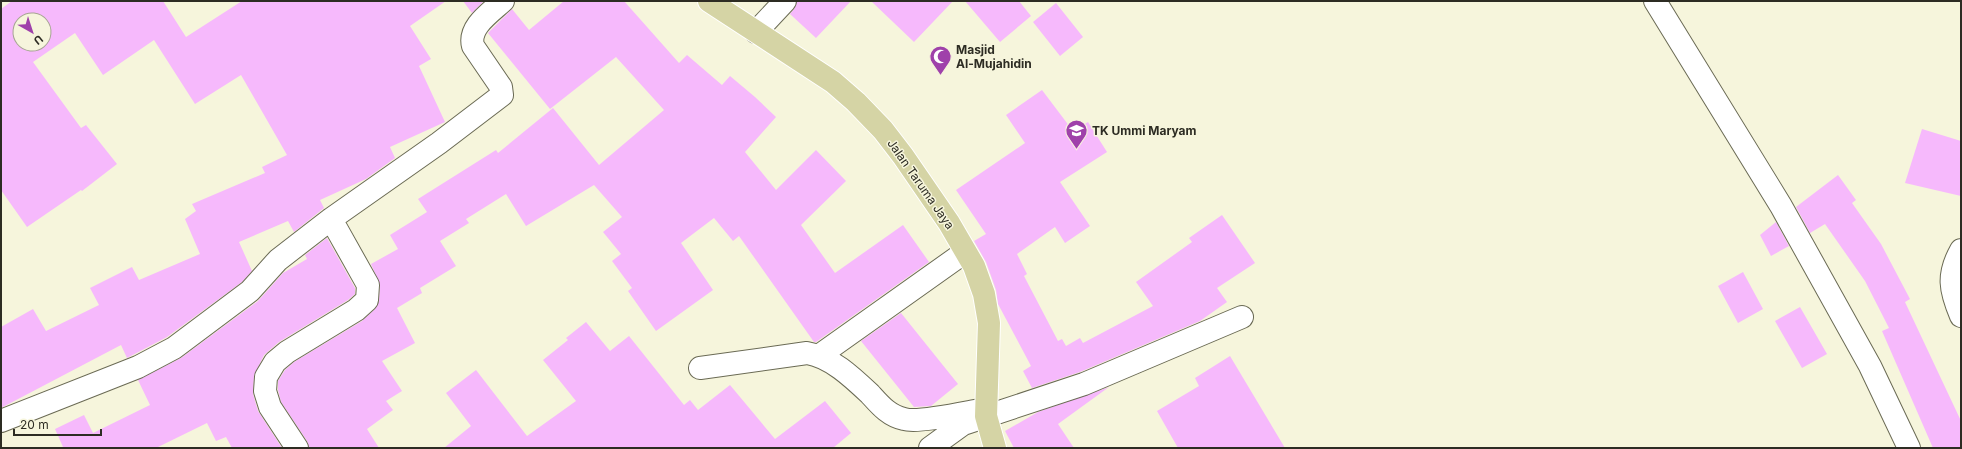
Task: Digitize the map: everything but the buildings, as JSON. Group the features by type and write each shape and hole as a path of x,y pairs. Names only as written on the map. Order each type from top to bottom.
{"main road":[{"name":"Jalan Taruma Jaya","path":"709,1 833,82 856,102 883,130 921,180 974,266 984,294 988,323 986,412 995,448"}],"street":[{"path":"1,421 138,367 174,348 250,291 278,260 331,220 440,143 502,95 501,87 473,46 471,39 476,27 503,1"},
{"path":"756,32 785,1"},
{"path":"1655,1 1781,206 1870,366 1909,448"},
{"path":"297,448 270,407 264,391 266,377 275,362 287,352 356,310 367,300 368,285 331,220"},
{"path":"1961,250 1952,268 1952,295 1961,316"},
{"path":"820,355 966,252"},
{"path":"700,368 790,354 807,353 820,355 863,388 889,414 904,420 986,412 1084,384 1242,316"},
{"path":"930,448 964,424 986,412"}],"place":[{"name":"Masjid Al-Mujahidin","path":"940,76"},
{"name":"TK Ummi Maryam","path":"1077,150"}]}
